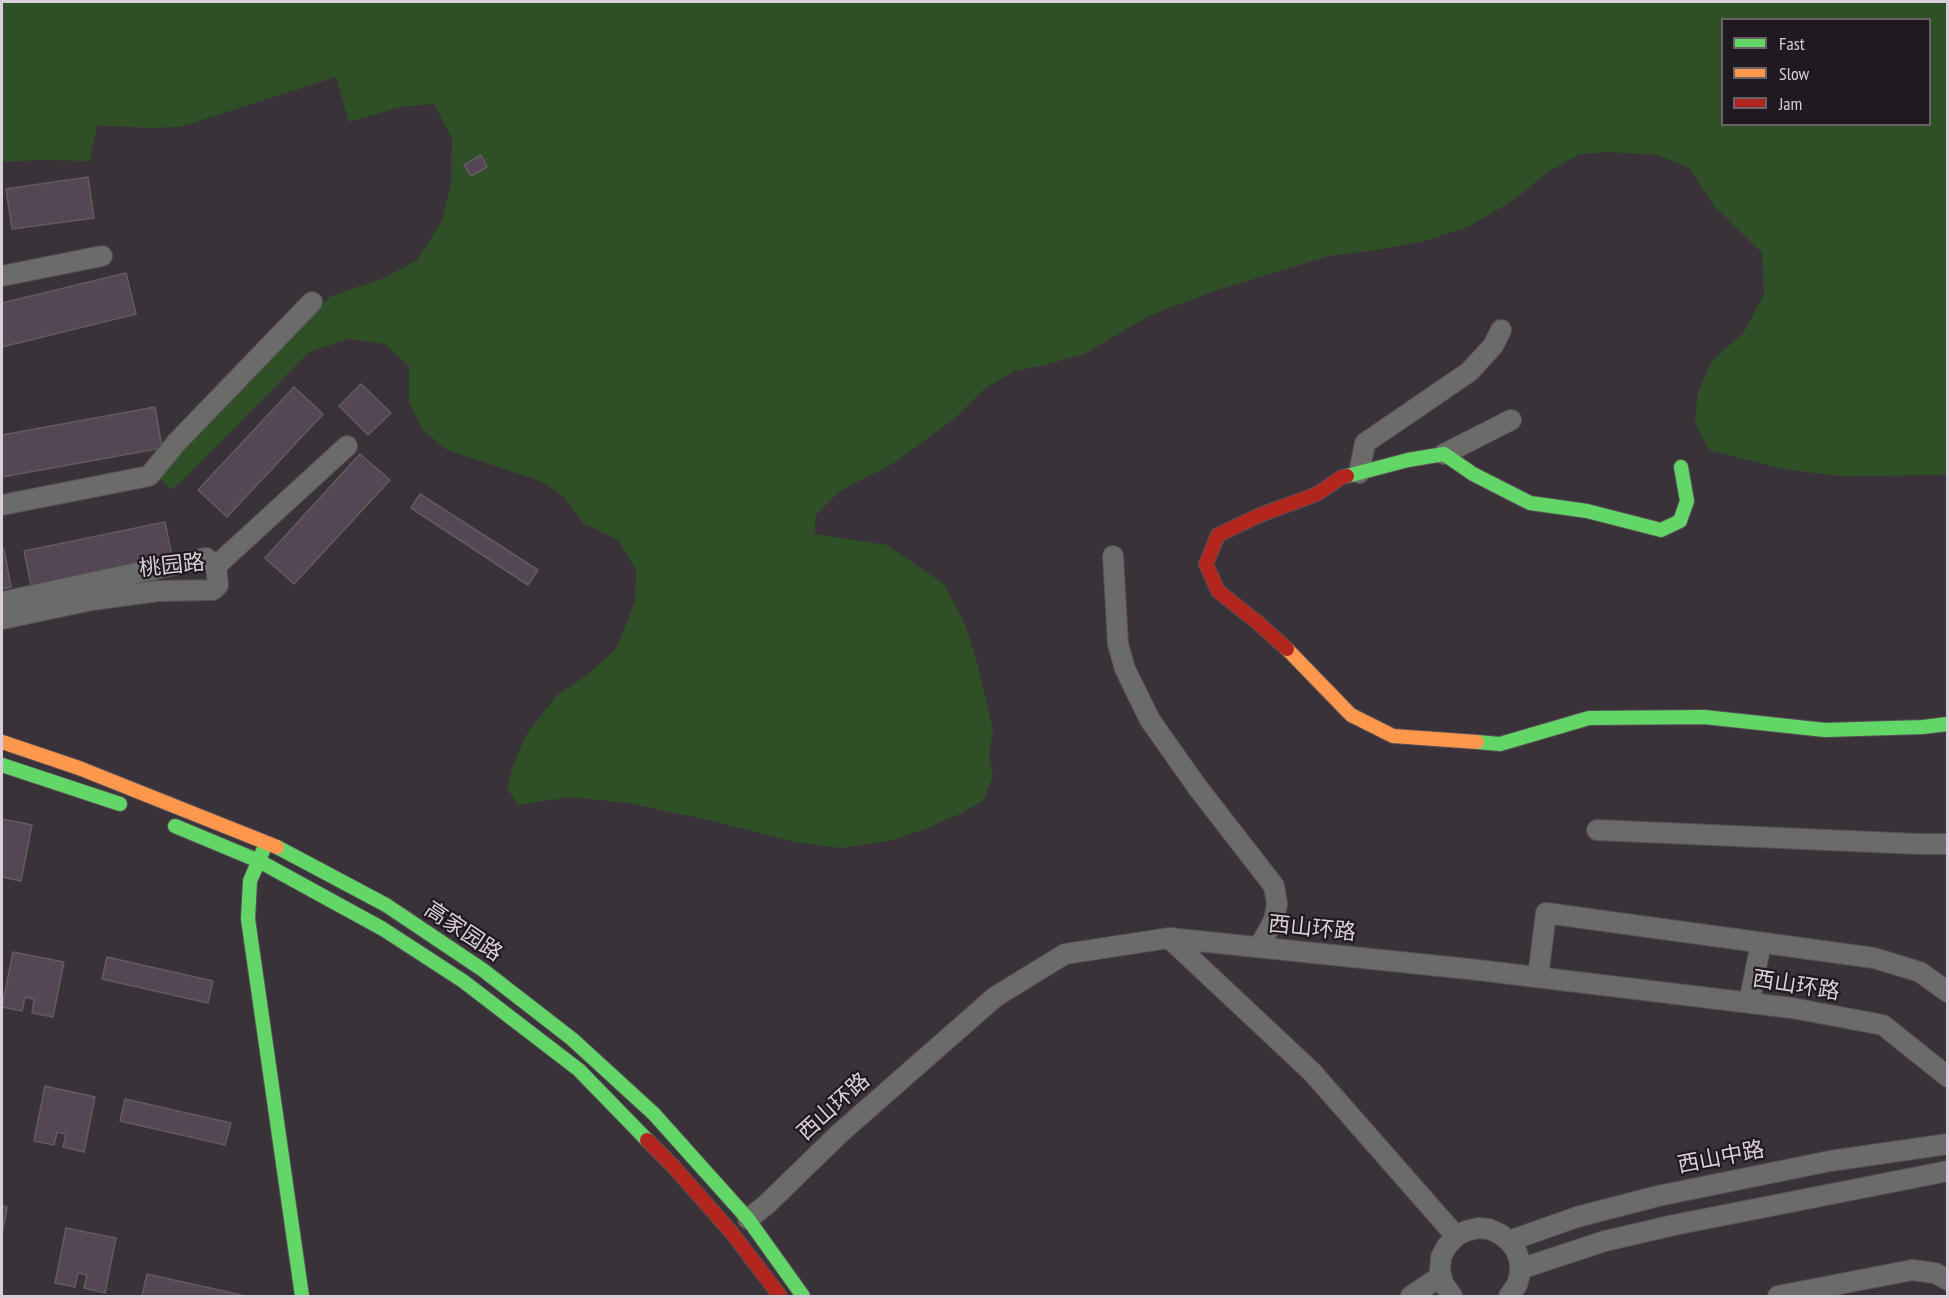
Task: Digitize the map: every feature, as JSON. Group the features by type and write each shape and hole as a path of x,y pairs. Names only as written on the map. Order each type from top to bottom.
{"main road":[{"path":"1681,467 1687,501 1680,521 1661,530 1587,511 1530,502 1473,474 1444,454 1408,460 1342,477 1317,494 1260,515 1218,535 1206,564 1218,591 1257,622 1295,657 1351,715 1394,736 1500,744 1589,718 1704,717 1825,730 1923,727 1947,723"},
{"name":"高家园路","path":"2,742 79,768 267,842 386,905 483,970 572,1039 654,1114 748,1219 803,1296"},
{"path":"2,765 92,793 135,810"},
{"name":"高家园路","path":"167,822 259,861 382,928 463,981 579,1070 673,1166 732,1233 780,1296"},
{"path":"267,842 250,881 248,919 302,1296"}],"street":[{"path":"2,276 102,256"},
{"path":"2,505 148,476 177,442 312,302"},
{"path":"1359,473 1365,443 1469,372 1492,346 1501,330"},
{"path":"1444,454 1511,420"},
{"path":"216,566 347,446"},
{"path":"1113,556 1118,644 1125,669 1145,710 1198,788 1274,886 1277,904 1274,920 1259,947"},
{"name":"桃园路","path":"2,602 206,558 216,566 218,585 213,590 158,591 92,600 2,619"},
{"path":"1598,830 1947,844"},
{"path":"1538,977 1546,913 1874,958 1920,972 1947,992"},
{"path":"1169,939 1312,1072 1455,1236"},
{"name":"西山环路","path":"748,1219 766,1205 839,1134 995,997 1065,954 1169,939 1538,977 1792,1008 1883,1025 1947,1077"},
{"path":"1749,1003 1761,943"},
{"name":"西山中路","path":"1509,1241 1577,1217 1658,1196 1830,1161 1947,1144"},
{"path":"1520,1269 1605,1241 1674,1224 1947,1171"},
{"path":"1452,1296 1441,1276 1441,1257 1455,1236 1478,1228 1489,1229 1500,1234 1516,1251 1520,1269 1517,1286 1509,1296"},
{"path":"1778,1296 1912,1270 1935,1273 1947,1280"},
{"path":"1411,1296 1441,1276"}],"green space":[{"path":"2,2 1947,2 1947,475 1839,476 1783,469 1709,450 1695,423 1698,391 1712,361 1744,332 1764,294 1762,253 1714,206 1689,168 1658,155 1609,152 1580,154 1546,173 1514,200 1468,227 1421,242 1329,256 1214,291 1149,316 1084,354 1015,371 984,389 955,418 894,463 840,491 816,515 814,534 887,545 944,584 965,624 977,662 993,730 989,756 993,775 984,800 962,813 894,840 841,848 794,842 713,821 628,803 570,797 519,805 507,789 512,768 526,735 557,695 586,676 616,649 635,602 636,570 618,540 583,523 563,496 540,481 447,450 422,429 409,402 409,366 385,344 349,339 309,352 171,490 159,478 165,461 331,296 384,278 417,260 442,221 451,182 452,139 434,104 400,107 349,122 336,77 180,127 97,125 90,161 2,162"}],"building":[{"path":"481,155 487,167 471,176 464,165"},
{"path":"88,177 94,218 12,229 6,189"},
{"path":"126,273 136,314 2,347 2,303"},
{"path":"361,384 391,413 368,435 339,406"},
{"path":"294,387 323,414 227,517 198,490"},
{"path":"155,407 162,448 2,477 2,435"},
{"path":"360,454 390,480 294,584 265,558"},
{"path":"420,494 538,570 528,585 411,508"},
{"path":"165,522 173,561 32,590 24,551"},
{"path":"2,549 4,549 11,587 2,589"},
{"path":"2,819 32,825 21,881 2,877"},
{"path":"13,952 64,962 53,1017 32,1013 34,999 25,997 22,1011 2,1007"},
{"path":"107,957 213,981 208,1003 102,979"},
{"path":"45,1086 95,1097 84,1152 63,1147 66,1134 57,1132 54,1145 34,1141"},
{"path":"125,1099 231,1123 225,1145 120,1121"},
{"path":"2,1206 7,1207 2,1235"},
{"path":"66,1228 116,1238 105,1293 84,1288 87,1275 78,1273 75,1287 55,1283"},
{"path":"147,1274 246,1296 142,1296"}],"traffic: fast":[{"path":"1347,476 1408,460 1444,454 1473,474 1530,503 1587,511 1661,530 1680,521 1687,501 1681,467"},
{"path":"1477,742 1500,744 1589,718 1704,717 1825,730 1948,724"},
{"path":"2,765 120,804"},
{"path":"175,826 259,861 383,929 463,981 579,1070 647,1140"},
{"path":"265,846 250,881 248,919 302,1296"},
{"path":"277,847 386,905 483,970 572,1039 654,1114 748,1219 803,1296"}],"traffic: slow":[{"path":"1287,649 1351,715 1393,736 1477,742"},
{"path":"2,742 79,768 277,847"}],"traffic: jam":[{"path":"1287,649 1218,591 1206,564 1218,535 1260,515 1317,494 1347,476"},
{"path":"647,1140 732,1233 780,1296"}]}
